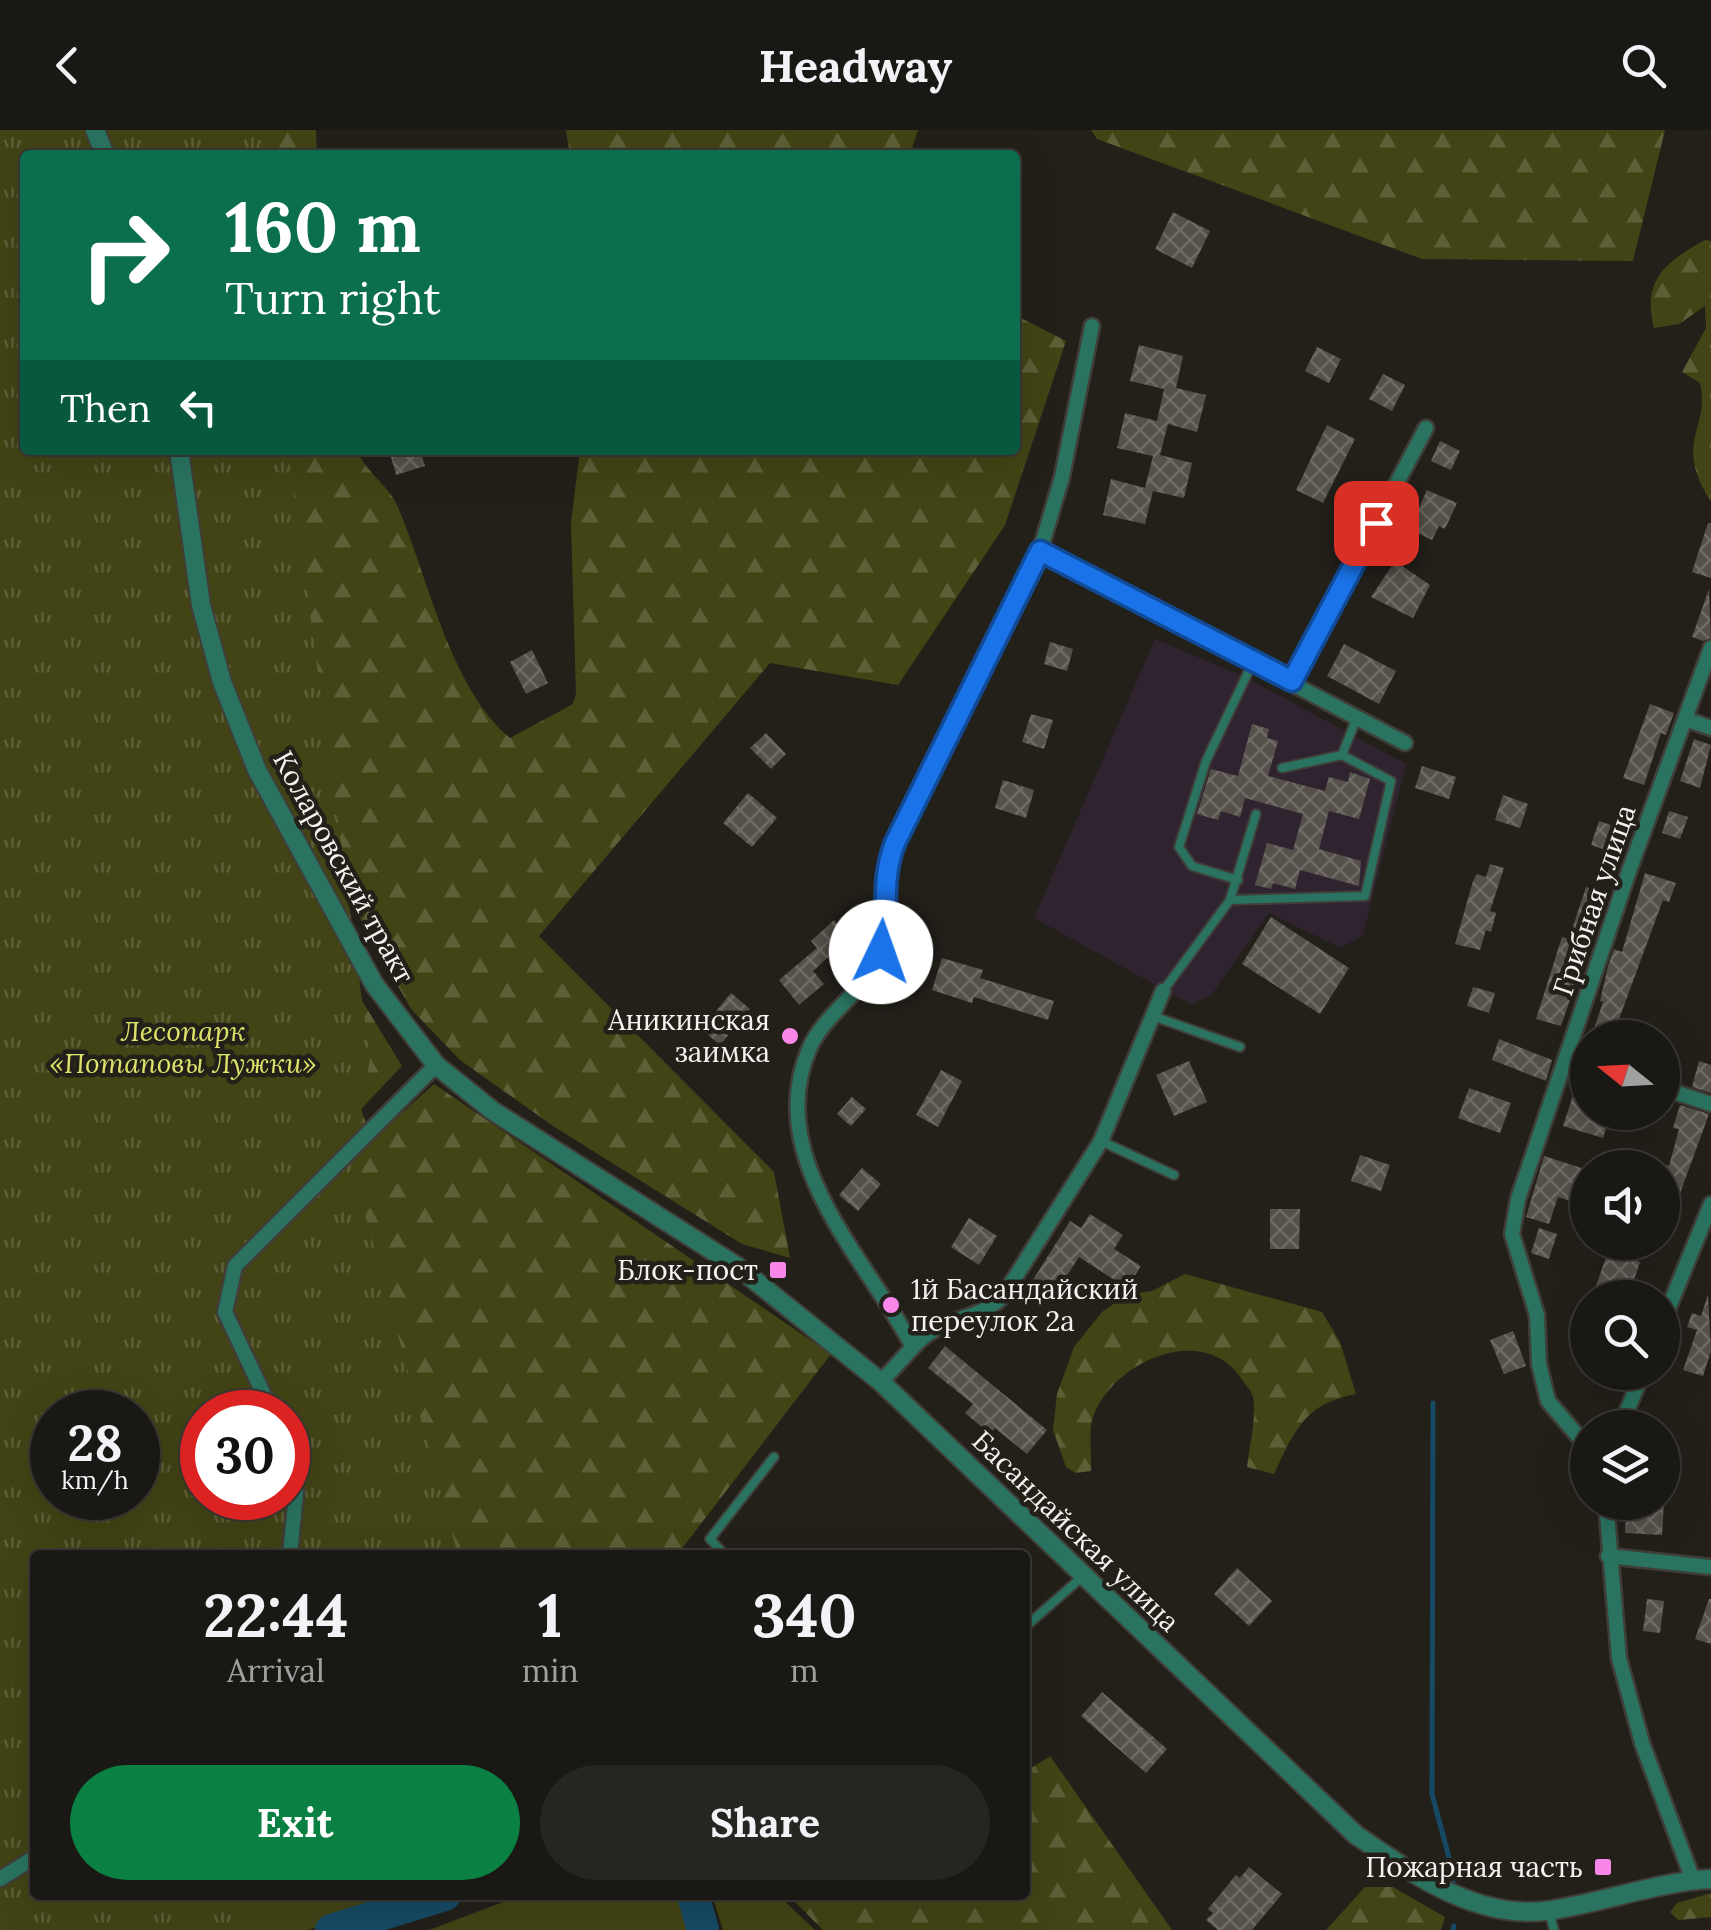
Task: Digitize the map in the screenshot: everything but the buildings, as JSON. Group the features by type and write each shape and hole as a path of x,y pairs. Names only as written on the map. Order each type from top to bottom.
{"street":[{"path":"913,1347 827,1212 801,1136 803,1066 821,1028 873,970 886,932 883,886 895,843 1040,551 1062,477 1092,326"},
{"path":"1292,681 1426,428"},
{"name":"Коларовский тракт","path":"180,455 201,605 222,682 256,770 374,984 436,1065"},
{"path":"1040,551 1254,660 1404,744"},
{"name":"Грибная улица","path":"1570,1427 1548,1401 1537,1315 1512,1234 1518,1199 1711,648"},
{"path":"1685,719 1711,728"},
{"path":"882,1382 936,1325 993,1306 1004,1296 1101,1141 1163,990"},
{"path":"262,1390 225,1312 235,1266 436,1065"},
{"name":"Басандайская улица","path":"436,1065 493,1111 738,1267 882,1382 1082,1578 1356,1835 1448,1892 1512,1912 1549,1911 1702,1880"},
{"path":"1680,1094 1711,1104"},
{"path":"1680,1280 1711,1204"},
{"path":"290,1550 293,1520"},
{"path":"1607,1520 1619,1658 1642,1743 1702,1880"},
{"path":"1608,1556 1711,1567"},
{"path":"0,1879 30,1860"}],"lane":[{"path":"1238,880 1192,866 1179,846 1206,761 1254,660"},
{"path":"1342,756 1357,717"},
{"path":"1230,900 1366,896 1391,781 1342,756 1282,768"},
{"path":"1163,990 1230,900 1256,814"},
{"path":"1150,1016 1240,1047"},
{"path":"1101,1141 1174,1175"},
{"path":"721,1550 710,1540 774,1457"},
{"path":"1030,1623 1082,1578"},
{"path":"1549,1911 1554,1930"}],"shaded area":[{"path":"1155,639 1247,678 1406,764 1363,935 1341,948 1269,913 1212,994 1192,1005 1034,918"}],"green space":[{"name":"Лесопарк «Потаповы Лужки»","path":"0,130 66,130 33,150 20,150 20,455 28,455 402,1066 361,1109 372,1140 434,1084 831,1354 681,1550 30,1550 30,1900 0,1930"},
{"name":"Лесопарк «Потаповы Лужки»","path":"0,130 276,130 277,150 20,150 20,455 289,455 370,1059 351,1163 457,1550 30,1550 30,1900 297,1900 222,1930 0,1930"},
{"path":"130,130 316,130 317,150 138,150"},
{"path":"566,130 918,130 912,150 569,150"},
{"path":"1091,130 1665,130 1633,261 1422,259 1097,139"},
{"path":"1705,240 1711,241 1711,502 1694,464 1702,399 1700,383 1682,372 1706,328 1705,306 1679,324 1654,328 1651,311 1654,285 1660,275 1678,257"},
{"path":"1020,318 1066,341 1005,525 898,685 770,663 539,936 774,1172 790,1258 742,1244 553,1126 460,1060 411,1009 320,847 214,455 360,455 397,505 442,629 471,690 510,738 573,704 576,694 571,523 579,455 1020,455"},
{"path":"1185,1274 1322,1312 1340,1342 1356,1394 1324,1405 1303,1421 1274,1474 1247,1467 1252,1395 1225,1361 1205,1353 1183,1351 1160,1356 1119,1379 1104,1397 1093,1417 1091,1471 1076,1473 1066,1467 1053,1430 1057,1394 1074,1347 1102,1312 1126,1295 1152,1291"},
{"path":"1050,1756 1172,1930 823,1930 793,1900 1030,1900 1030,1769"},
{"path":"1365,1887 1393,1887 1445,1917 1441,1930 1326,1930"},
{"path":"1711,1893 1711,1917 1678,1920 1670,1912 1677,1903"},
{"path":"259,1900 409,1900 307,1930 220,1930"},
{"path":"509,1900 686,1900 692,1930 429,1930"},
{"path":"714,1900 783,1900 815,1930 723,1930"}],"waterway":[{"path":"1433,1403 1432,1794 1455,1880"},
{"path":"331,1930 429,1900"},
{"path":"694,1900 703,1930"},
{"path":"1453,1930 1454,1926"}],"place":[{"name":"Аникинская заимка","path":"790,1036"},
{"name":"Блок-пост","path":"778,1270"},
{"name":"1й Басандайский переулок 2а","path":"891,1305"},
{"name":"Пожарная часть","path":"1603,1867"}],"route":[{"path":"881,952 886,932 883,886 895,843 1040,551 1292,681 1376,523"}]}
